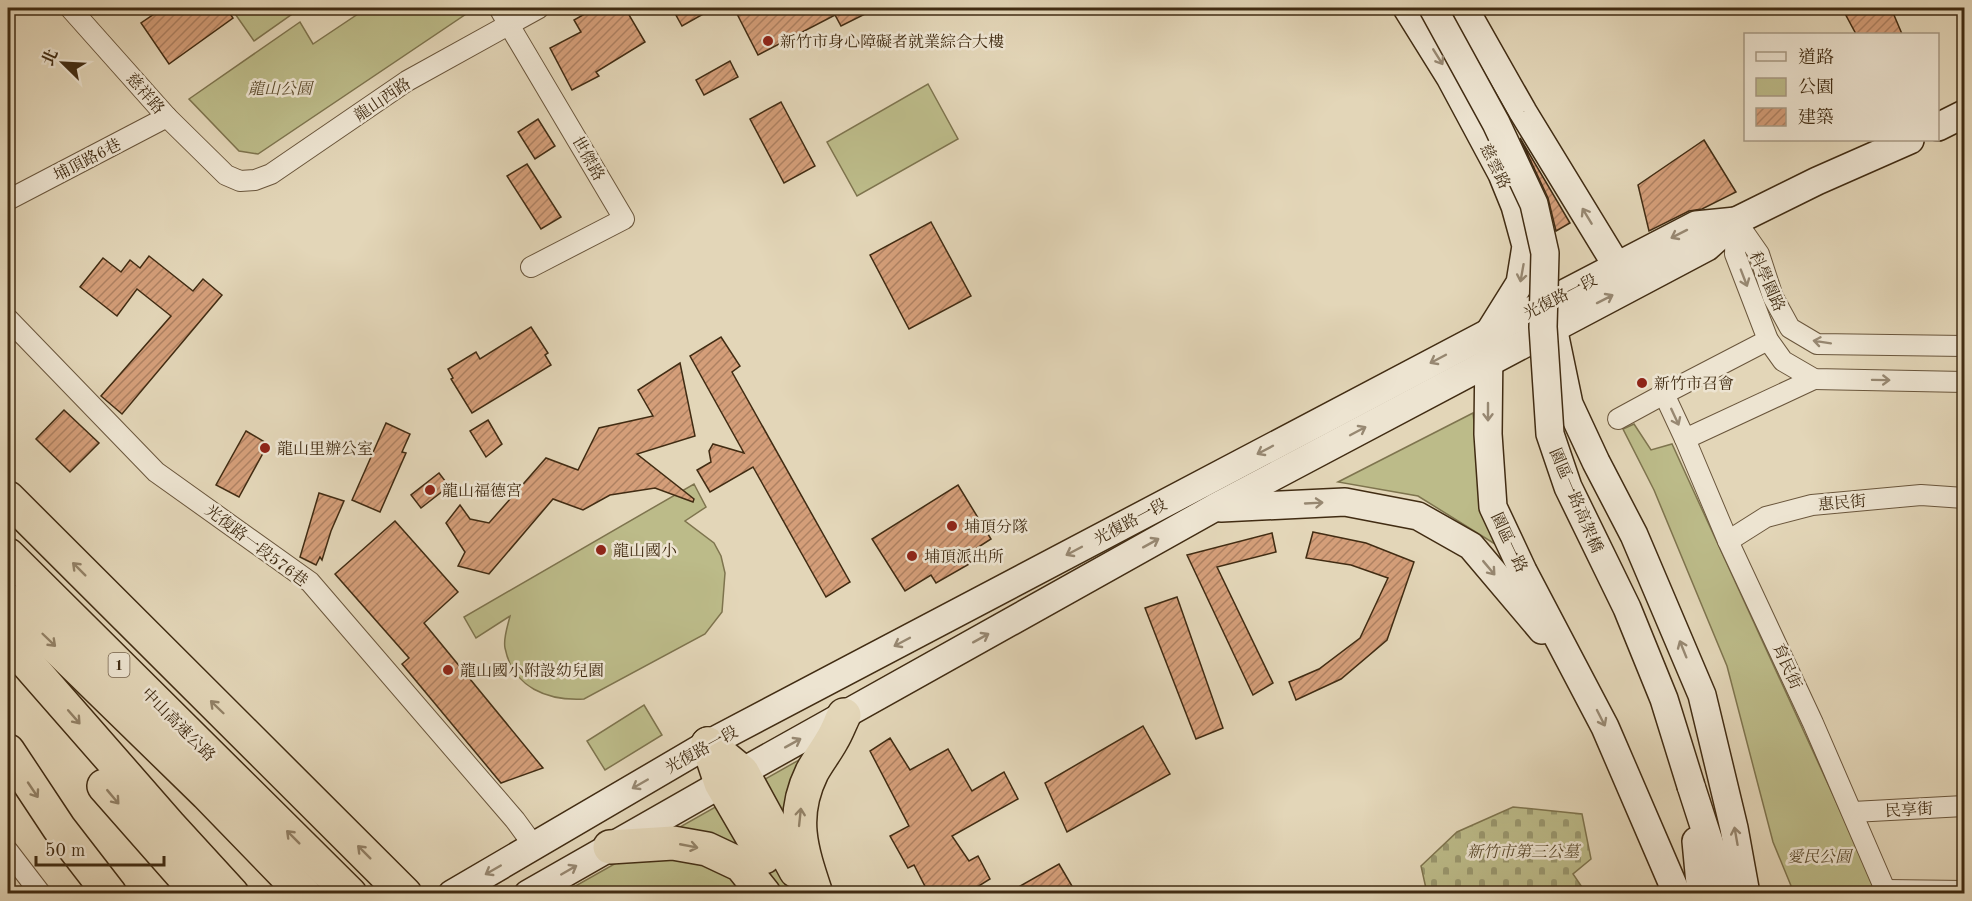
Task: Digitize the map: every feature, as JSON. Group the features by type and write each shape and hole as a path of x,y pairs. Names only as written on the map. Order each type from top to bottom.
{"highway":[{"path":"8,498 405,894"},
{"name":"中山高速公路","path":"8,555 218,784 304,894"},
{"name":"中山高速公路","path":"8,600 218,784 350,894"},
{"path":"8,641 159,833 199,894"},
{"path":"8,672 159,833 232,894"},
{"path":"816,894 805,862 798,829 801,799 813,771 833,739 844,715"},
{"path":"708,744 795,869 807,894"},
{"path":"8,751 59,828 110,894"},
{"path":"731,777 760,851 782,894"},
{"path":"59,828 94,894"},
{"path":"610,847 673,843 706,849 741,865 764,894"}],"main road":[{"name":"慈雲路","path":"1407,8 1450,77 1502,174 1515,206 1526,246 1520,283 1490,332"},
{"name":"園區一路高架橋","path":"1433,8 1496,123 1534,204 1545,253 1543,327 1550,434 1568,487 1627,608 1664,699 1691,786"},
{"path":"1464,8 1523,112 1617,266"},
{"path":"1939,127 1965,114"},
{"name":"光復路一段","path":"528,894 731,777 1214,508 1707,246 1736,221 1817,181 1908,141"},
{"name":"光復路一段","path":"452,894 708,744 1490,332 1696,225 1736,221"},
{"path":"1553,327 1569,404 1634,535 1702,695 1734,828 1746,894"},
{"path":"1490,332 1523,343 1596,462"},
{"name":"園區一路","path":"1490,332 1488,434 1493,507 1523,571 1605,727 1677,894"},
{"path":"1214,508 1345,502 1419,516 1471,546 1574,666"},
{"path":"1691,786 1701,894"},
{"path":"1691,786 1726,894"}],"street":[{"name":"龍山西路","path":"226,175 240,181 255,180 271,174 504,16 539,8"},
{"name":"慈祥路","path":"80,11 166,117 226,175"},
{"name":"世傑路","path":"504,16 624,219 531,267"},
{"name":"埔頂路6巷","path":"8,200 166,117"},
{"name":"科學園路","path":"1736,221 1734,254 1768,340 1783,361 1814,379"},
{"name":"科學園路","path":"1736,221 1759,254 1773,297 1790,328 1817,344 1965,346"},
{"name":"光復路一段576巷","path":"8,318 156,472 310,582 515,820 534,846"},
{"path":"1618,419 1768,340"},
{"name":"科學園路","path":"1685,439 1814,379 1965,381"},
{"path":"1664,394 1685,439"},
{"name":"育民街","path":"1685,439 1728,541 1776,640 1853,812 1886,892"},
{"name":"惠民街","path":"1728,541 1766,517 1812,505 1921,495 1965,498"},
{"name":"民享街","path":"1853,812 1965,806"},
{"path":"8,851 41,894"},
{"path":"1886,892 1965,891"}],"green space":[{"path":"231,8 292,8 295,12 254,41"},
{"name":"龍山公園","path":"367,8 475,8 258,154 239,151 189,99 300,22 313,44"},
{"path":"928,84 958,139 857,196 827,142"},
{"path":"1473,413 1483,501 1503,549 1418,496 1338,482"},
{"name":"愛民公園","path":"1634,424 1651,450 1672,444 1878,893 1794,893 1773,842 1727,666 1654,490 1623,429"},
{"path":"694,484 706,507 685,521 714,543 721,556 725,573 722,612 705,634 584,699 558,698 534,689 524,682 509,662 505,648 505,636 510,616 476,638 464,617"},
{"path":"644,705 662,735 605,770 587,741"},
{"path":"799,760 798,893 563,893"},
{"name":"新竹市第三公墓","path":"1513,807 1582,814 1591,859 1573,874 1586,893 1427,893 1421,866 1457,832"}],"building":[{"path":"163,8 226,8 233,18 169,64 141,23"},
{"path":"595,8 625,8 645,42 596,72 599,76 572,90 550,48 581,32 574,20"},
{"path":"672,8 714,8 682,26"},
{"name":"新竹市身心障礙者就業綜合大樓","path":"734,8 877,8 841,26 835,15 758,55"},
{"path":"1842,8 1891,8 1902,33 1855,33"},
{"path":"730,61 738,77 704,95 696,80"},
{"path":"781,102 815,166 784,183 750,119"},
{"path":"538,119 555,146 535,159 518,132"},
{"path":"1520,138 1570,223 1556,231 1548,198"},
{"path":"1704,140 1736,192 1702,209 1689,211 1649,231 1638,185"},
{"path":"527,164 561,217 541,229 507,176"},
{"path":"931,222 971,296 909,329 870,255"},
{"path":"149,256 193,291 203,279 222,295 122,414 101,396 171,316 137,289 117,316 80,287 103,258 121,272 130,260 140,268"},
{"path":"531,327 548,353 545,355 551,365 472,413 451,379 453,378 448,369 476,352 480,359"},
{"path":"721,337 740,366 732,372 850,582 826,597 753,467 710,492 697,470 711,462 709,451 713,444 744,453 690,356"},
{"path":"680,363 695,436 637,454 694,499 693,502 655,488 610,495 583,510 553,499 489,574 458,566 465,552 446,523 460,505 470,519 489,523 546,458 578,470 599,428 653,416 638,390"},
{"path":"64,410 99,443 70,472 36,439"},
{"path":"488,420 502,444 486,457 470,431"},
{"path":"386,423 410,434 402,452 406,453 380,512 352,500"},
{"path":"246,431 268,444 239,497 216,485"},
{"name":"龍山福德宮","path":"439,473 449,486 421,508 411,495"},
{"path":"958,485 991,539 966,555 971,563 936,583 931,575 905,591 872,539"},
{"path":"319,493 344,501 322,560 320,557 316,565 300,557"},
{"path":"395,521 458,592 424,623 543,768 501,783 402,664 409,658 335,574"},
{"path":"1313,532 1366,543 1414,562 1387,640 1341,679 1296,700 1289,682 1319,669 1360,638 1388,578 1351,565 1306,558"},
{"path":"1272,533 1276,552 1217,567 1273,683 1253,695 1187,555"},
{"path":"1177,597 1223,728 1196,739 1145,608"},
{"path":"1143,726 1170,774 1067,832 1045,783"},
{"path":"890,738 910,770 948,749 972,791 1004,772 1018,799 952,836 969,861 978,856 990,879 966,894 929,894 914,865 908,868 890,836 909,826 870,751"},
{"path":"1059,864 1072,886 1060,894 1006,894"}],"place":[{"name":"新竹市身心障礙者就業綜合大樓","path":"768,41"},
{"name":"新竹市召會","path":"1642,383"},
{"name":"龍山里辦公室","path":"265,448"},
{"name":"龍山福德宮","path":"430,490"},
{"name":"埔頂分隊","path":"952,526"},
{"name":"龍山國小","path":"601,550"},
{"name":"埔頂派出所","path":"912,556"},
{"name":"龍山國小附設幼兒園","path":"448,670"}]}
